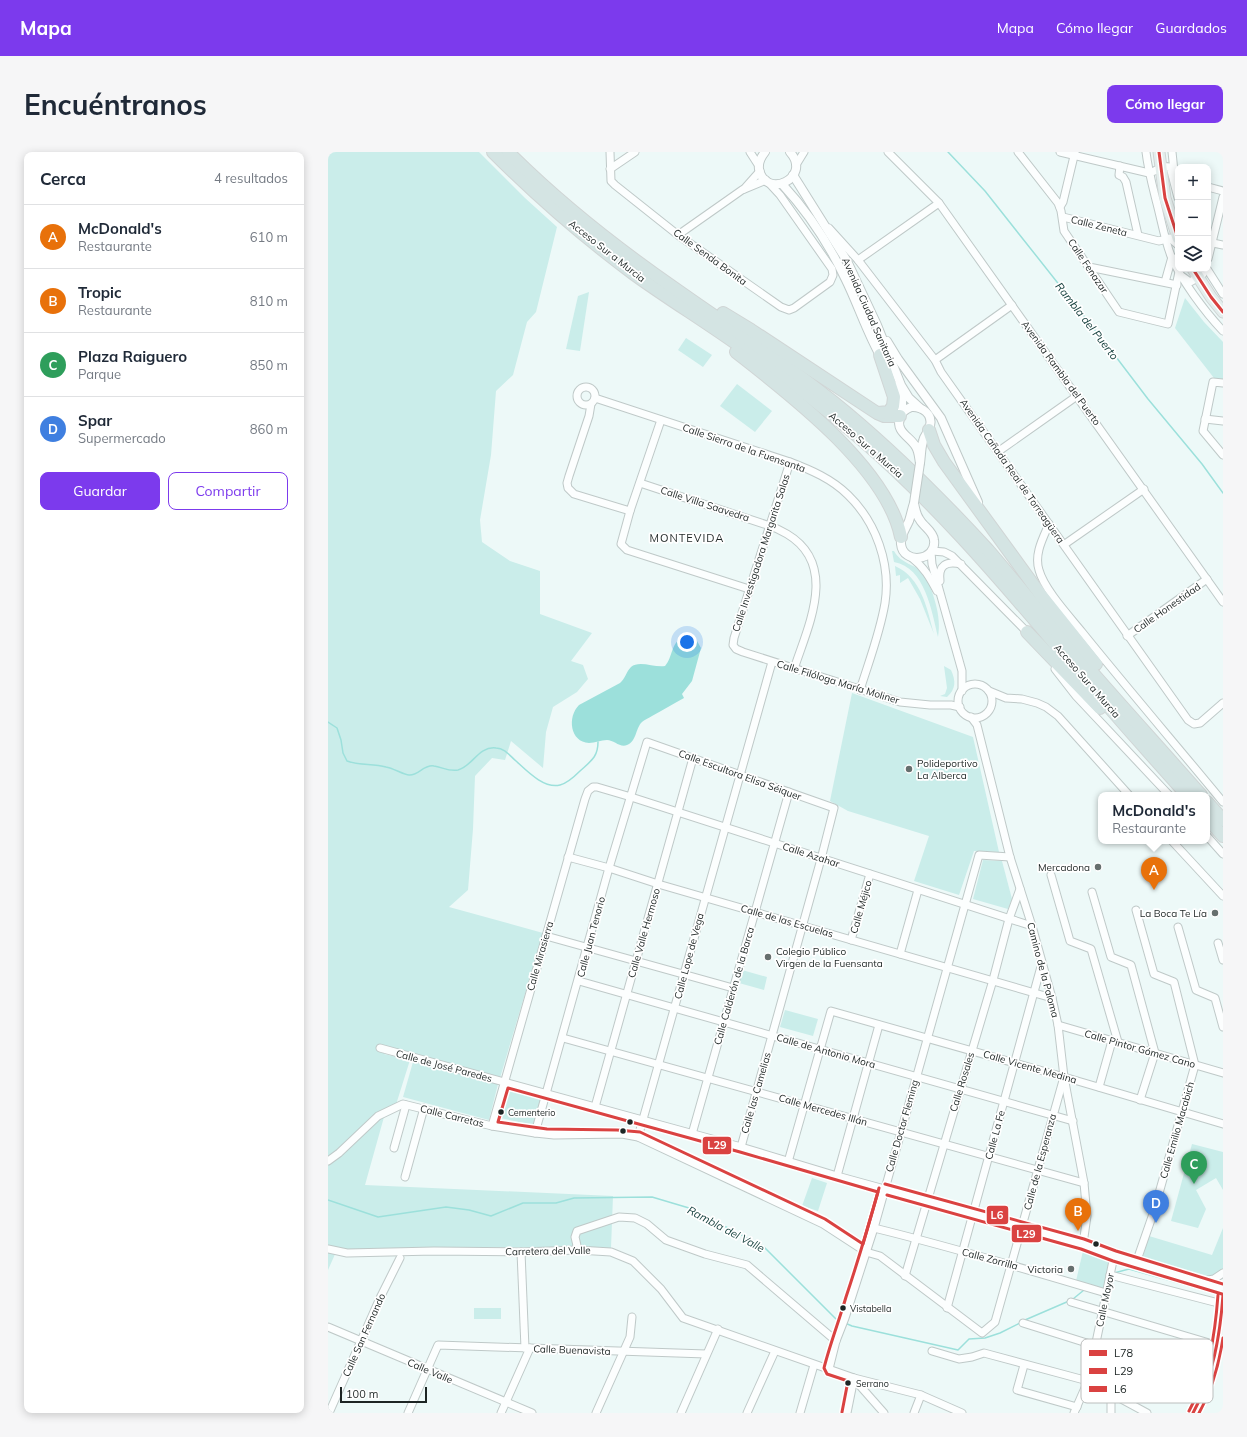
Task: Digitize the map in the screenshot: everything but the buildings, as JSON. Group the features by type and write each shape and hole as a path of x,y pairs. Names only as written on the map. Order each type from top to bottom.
{"highway":[{"name":"Acceso Sur a Murcia","path":"493,152 534,192 632,272 694,316 743,348 822,406 876,452 926,500 981,558 1184,792"},
{"name":"Acceso Sur a Murcia","path":"508,152 580,217 624,252 810,384 848,414 908,467 989,551 1126,711 1198,792"},
{"path":"674,288 702,300 751,330 877,414 884,416 901,414"},
{"path":"694,316 716,337 810,411 850,452 886,498 902,535"},
{"path":"877,414 890,412 893,406 894,397 880,355"},
{"path":"927,433 944,462 1040,594 1126,702 1126,711"},
{"path":"1028,632 1180,792"},
{"path":"1210,805 1223,820"},
{"path":"1210,822 1223,836"}],"main road":[{"path":"1159,152 1165,198 1177,236"},
{"path":"1199,273 1211,298 1223,312"},
{"path":"1213,1366 1220,1345 1223,1299"},
{"path":"1193,1413 1198,1403"}],"street":[{"name":"Calle Senda Bonita","path":"610,152 611,181 615,185 678,235 785,309 789,310 830,282 833,275 832,269 780,195 767,181"},
{"path":"610,169 635,152"},
{"path":"750,152 767,181 775,184 782,184 793,175 796,165 804,152"},
{"path":"790,152 796,165"},
{"name":"Avenida Rambla del Puerto","path":"888,152 939,203 1223,602"},
{"name":"Calle Zeneta","path":"1018,152 1060,207 1062,217 1159,241 1166,239"},
{"path":"1060,152 1075,154 1149,173 1154,172 1160,167 1170,167 1175,178"},
{"path":"1146,152 1149,173 1172,257 1192,291 1208,314 1223,331"},
{"path":"1172,152 1175,173"},
{"path":"742,190 759,169 762,153"},
{"path":"1060,207 1064,198 1075,154"},
{"path":"1120,166 1119,175 1123,177 1126,182 1138,236"},
{"name":"Avenida Ciudad Sanitaria","path":"793,175 847,261 877,325 901,385 909,398 920,408"},
{"path":"678,235 742,190 767,181"},
{"name":"Avenida Ciudad Sanitaria","path":"782,184 794,197 828,246 838,264 880,355 898,388 902,400 901,414"},
{"path":"1211,188 1223,191"},
{"path":"1211,239 1223,197"},
{"path":"858,260 939,203"},
{"name":"Calle Fenazar","path":"1062,217 1064,231 1119,312 1168,324 1177,285"},
{"name":"Avenida Cañada Real de Torreagüera","path":"823,222 858,260 935,360 941,372 999,451 1049,524 1065,544 1127,636 1188,720 1194,724 1200,723 1223,703"},
{"path":"1166,239 1170,238 1175,242"},
{"path":"1211,242 1223,245"},
{"path":"1165,282 1172,257"},
{"path":"1089,267 1177,285 1181,274"},
{"path":"1181,274 1199,273 1223,294"},
{"path":"1192,291 1199,273"},
{"path":"935,360 1012,305"},
{"path":"877,325 898,360 940,418 984,515"},
{"path":"1223,383 1213,382 1203,431 1223,455"},
{"path":"999,451 1077,396"},
{"name":"Calle Sierra de la Fuensanta","path":"630,511 574,494 568,488 567,483 569,476 593,401 661,420 790,462 814,471 832,482 848,495 868,522 880,546 886,579 885,601 881,623 860,690"},
{"path":"920,463 916,447 903,434 899,425 901,414 911,407 920,408 929,414 931,420 922,446 920,463 914,503 902,535 901,544 902,550 920,564 928,574 944,605"},
{"path":"1206,419 1223,421"},
{"path":"661,420 630,511 621,544 623,547 749,589"},
{"path":"907,437 916,439 927,433"},
{"name":"Calle Investigadora Margarita Salas","path":"734,645 734,638 790,462"},
{"name":"Calle Villa Saavedra","path":"640,483 770,526 787,534 804,549 812,562 817,590 815,603 794,669"},
{"path":"1065,544 1144,489"},
{"path":"914,503 920,521 933,535 934,540 931,551 932,564 962,671 962,691 959,698 960,707 965,715 975,718 988,712 992,702 989,691"},
{"path":"1049,524 1041,544 1037,562 1039,572 1046,584 1055,598 1120,680 1223,802"},
{"path":"902,535 908,528 920,525 925,527"},
{"path":"912,558 926,556 931,551 944,552 952,556 961,564 1028,632 1076,696 1165,792"},
{"path":"944,605 939,574 941,568 947,563 953,562 961,564"},
{"name":"Calle Honestidad","path":"1127,636 1207,579"},
{"name":"Calle Filóloga María Moliner","path":"734,645 736,649 772,662 900,702 930,705 946,704 960,707"},
{"name":"Calle Lope de Vega","path":"638,1137 772,662"},
{"path":"962,671 974,684"},
{"path":"962,691 969,685 974,684 985,687 989,691 1006,698 1022,699 1046,707 1058,716 1127,792"},
{"name":"Calle Filóloga María Moliner","path":"946,704 959,698"},
{"path":"991,707 1006,698"},
{"name":"Camino de la Paloma","path":"975,718 1010,857 1032,926 1058,1025 1064,1077 1084,1183 1087,1216 1083,1244"},
{"name":"Calle Escultora Elisa Séiquer","path":"646,742 834,808"},
{"name":"Calle Juan Tenorio","path":"535,1133 646,742"},
{"name":"Calle Valle Hermoso","path":"595,1107 693,758"},
{"name":"Calle Azahar","path":"590,788 597,787 631,797 1032,926"},
{"name":"Calle Mirasierra","path":"492,1126 568,857 587,792 590,788"},
{"name":"Calle Calderón de la Barca","path":"692,1134 789,792"},
{"name":"Calle las Camelias","path":"741,1147 834,808"},
{"path":"1210,839 1223,854"},
{"path":"1175,844 1223,896"},
{"name":"Calle Doctor Fleming","path":"829,1369 840,1328 845,1318 874,1228 979,855 1010,857"},
{"name":"Calle de las Escuelas","path":"568,857 1052,998"},
{"name":"Calle Méjico","path":"851,940 870,874"},
{"path":"1051,875 1070,940 1091,949 1115,1042 1099,1087"},
{"name":"Calle Rosales","path":"904,1276 993,980 1009,919 1020,889"},
{"path":"900,954 918,890"},
{"path":"1092,892 1111,957 1132,965 1155,1053 1140,1100"},
{"path":"1136,910 1154,974 1174,982 1195,1065"},
{"path":"1178,927 1196,990 1215,998 1223,1027"},
{"path":"546,936 733,988"},
{"path":"1218,943 1223,960"},
{"name":"Calle La Fe","path":"947,1308 1042,963"},
{"name":"Calle de Antonio Mora","path":"579,981 1073,1121"},
{"name":"Calle Vicente Medina","path":"820,1049 831,1011 1099,1087 1223,1124"},
{"path":"837,1176 879,1025"},
{"name":"Calle Pintor Gómez Cano","path":"1058,1025 1223,1073"},
{"name":"Calle Mercedes Illán","path":"562,1038 1084,1183"},
{"name":"Calle de José Paredes","path":"380,1048 741,1147 837,1176 1083,1244 1114,1256 1202,1281 1223,1289"},
{"path":"788,1162 820,1049"},
{"name":"Calle Emilio Macabich","path":"1136,1263 1154,1211 1195,1065"},
{"name":"Calle de la Esperanza","path":"982,1333 995,1322 1064,1077"},
{"name":"Calle Carretas","path":"328,1161 339,1153 378,1116 403,1104 492,1126 535,1133 554,1135 622,1134 638,1137 823,1224 866,1252 880,1256 904,1276 982,1333"},
{"path":"394,1148 406,1105"},
{"path":"405,1177 424,1108"},
{"path":"578,1250 575,1237 577,1231 619,1217 635,1218 647,1224 666,1240 705,1254 747,1265 836,1341"},
{"name":"Calle Zorrilla","path":"874,1228 916,1238 1106,1293"},
{"name":"Carretera del Valle","path":"328,1249 348,1253 434,1251 521,1252 578,1250 611,1252 633,1261 662,1289 684,1318 854,1378 921,1395 962,1413"},
{"path":"501,1413 528,1348 521,1252"},
{"name":"Calle Mayor","path":"1096,1339 1114,1256"},
{"name":"Calle San Fernando","path":"329,1413 380,1298 400,1258"},
{"path":"1202,1281 1214,1279 1223,1273"},
{"path":"1110,1275 1223,1299"},
{"path":"1071,1302 1199,1339"},
{"path":"596,1413 630,1337 632,1317"},
{"path":"1022,1323 1081,1342"},
{"name":"Calle Valle","path":"328,1327 426,1370 532,1413"},
{"path":"681,1413 718,1329"},
{"name":"Calle Buenavista","path":"426,1370 438,1345 706,1354"},
{"path":"747,1413 775,1351"},
{"path":"932,1351 959,1359 984,1354 1081,1379"},
{"path":"800,1413 814,1365"},
{"path":"1024,1365 1017,1390 1076,1410"},
{"path":"408,1413 426,1370"},
{"path":"847,1413 854,1378"},
{"path":"854,1378 884,1413"},
{"path":"914,1413 921,1395"},
{"name":"Calle Mayor","path":"1076,1410 1081,1398"},
{"path":"1128,1403 1147,1413"}],"shaded area":[{"path":"328,152 479,152 525,198 557,227 536,312 527,322 513,375 496,391 491,455 480,520 482,542 510,561 540,571 540,614 592,633 571,661 583,665 588,679 577,692 553,707 546,732 543,768 511,741 505,760 492,758 475,776 473,829 468,890 449,907 543,933 500,1078 384,1046 384,1054 410,1060 394,1111 384,1117 365,1185 613,1196 611,1248 478,1247 336,1252 328,1270"},
{"path":"589,292 580,351 566,349 578,296"},
{"path":"1185,298 1204,322 1223,342 1223,380 1214,378 1175,328"},
{"path":"686,338 712,355 703,367 678,350"},
{"path":"737,384 772,411 755,432 720,406"},
{"path":"892,551 894,551 900,559 925,574 934,597 938,613 938,637 930,604 920,581 913,572 905,566 894,562"},
{"path":"895,566 912,578 917,586 926,605 934,634 920,599 908,578 900,583 900,575 896,576"},
{"path":"944,666 951,670 954,678 954,688 947,697 940,696 945,694 947,688"},
{"name":"Polideportivo La Alberca","path":"852,693 973,737 999,852 974,851 959,895 914,881 929,836 848,811 830,801"},
{"path":"983,860 1002,861 1012,899 1008,909 973,899"},
{"path":"742,970 767,977 764,990 739,983"},
{"path":"785,1010 818,1019 813,1036 780,1027"},
{"path":"413,1062 498,1084 489,1120 403,1097"},
{"path":"508,1086 543,1095 533,1125 500,1118"},
{"path":"1192,1144 1223,1152 1223,1190 1216,1178 1196,1190 1206,1209 1198,1228 1171,1221"},
{"path":"812,1178 827,1183 818,1211 802,1206"},
{"path":"1223,1228 1223,1269 1213,1277 1198,1280 1142,1259 1149,1236 1212,1255"},
{"path":"1083,1251 1110,1260 1103,1288 1076,1281"},
{"path":"474,1308 501,1308 501,1319 474,1319"}],"water":[{"path":"683,637 697,641 701,648 692,681 682,694 684,698 643,721 633,741 624,746 607,740 589,743 583,742 574,734 572,728 573,716 579,705 620,683 629,669 634,665 643,664 665,666 670,658 676,642"}],"waterway":[{"name":"Rambla del Puerto","path":"948,152 985,191 1148,399 1202,464 1223,493"},
{"path":"328,722 337,728 343,753 347,761 381,766 404,774 412,775 430,766 458,770 468,765 485,750 490,748 499,748 505,751 536,778 542,782 554,786 566,783 591,761 597,751 598,742"},
{"name":"Rambla del Valle","path":"328,1200 378,1217 446,1207 469,1210 491,1216 523,1203 556,1203 574,1198 652,1197 689,1208 763,1246 836,1319 841,1321"},
{"name":"Rambla del Valle","path":"1114,1273 1129,1269 1218,1294"},
{"name":"Rambla del Valle","path":"1073,1299 1084,1290"},
{"name":"Rambla del Valle","path":"1025,1320 1069,1301"},
{"name":"Rambla del Valle","path":"845,1323 852,1326 958,1350 969,1339 985,1338 1000,1333 1020,1323"}],"transit line":[{"name":"L78","path":"1159,152 1165,198 1177,236"},
{"name":"L78","path":"1195,272 1211,297 1223,312"},
{"name":"L29","path":"508,1088 878,1192 863,1244 825,1219 640,1132 617,1130 547,1129 498,1122 508,1088"},
{"name":"L6","path":"885,1184 1084,1239 1116,1251 1223,1284"},
{"name":"L6","path":"842,1412 848,1381 827,1374 824,1368 879,1188"},
{"name":"L29","path":"887,1195 1081,1249 1113,1261 1222,1294"},
{"name":"L6","path":"1213,1340 1218,1295"},
{"name":"L78","path":"1213,1360 1220,1326 1223,1295"},
{"name":"L29","path":"1213,1380 1223,1338"},
{"name":"L6","path":"1189,1411 1193,1403"},
{"name":"L78","path":"1193,1413 1198,1403"},
{"name":"L29","path":"1199,1413 1204,1403"}],"place":[{"name":"Polideportivo La Alberca","path":"909,769"},
{"name":"Mercadona","path":"1098,867"},
{"name":"McDonald's","path":"1154,890"},
{"name":"La Boca Te Lía","path":"1215,913"},
{"name":"Colegio Público Virgen de la Fuensanta","path":"768,957"},
{"name":"Cementerio","path":"501,1112"},
{"name":"Plaza Raiguero","path":"1194,1184"},
{"name":"Spar","path":"1156,1223"},
{"name":"Tropic","path":"1078,1231"},
{"name":"Victoria","path":"1071,1269"},
{"name":"Vistabella","path":"843,1308"},
{"name":"Serrano","path":"848,1383"}],"district":[{"name":"MONTEVIDA","path":"687,538"}]}
